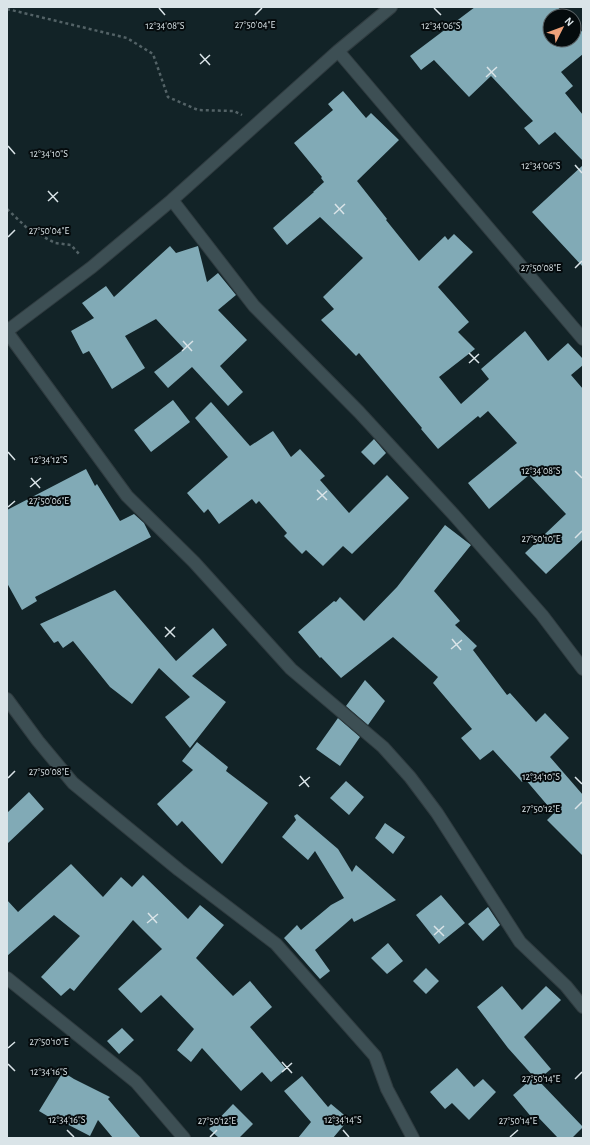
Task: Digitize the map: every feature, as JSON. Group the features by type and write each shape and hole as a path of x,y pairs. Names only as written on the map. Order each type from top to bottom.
{"street":[{"path":"391,7 338,51 172,200 92,267 7,332 127,496 194,562 291,669 382,746 410,777 437,813 520,942 566,986 583,1007"},
{"path":"338,51 583,339"},
{"path":"172,200 254,306 359,412 454,515 542,615 583,669"},
{"path":"7,699 38,741 73,783 179,870 276,944 375,1056 387,1090 413,1138"},
{"path":"7,978 136,1082 184,1138"}],"path":[{"path":"7,10 127,38 153,54 168,97 198,110 234,111 256,124"},
{"path":"7,209 27,228 55,243 71,245 92,267"}],"building":[{"path":"475,7 558,7 559,8 542,8 542,48 582,48 582,32 583,33 583,54 561,72 573,86 565,93 583,115 583,161 555,132 539,145 524,128 533,121 491,76 469,97 434,60 421,70 410,56"},
{"path":"343,91 366,118 371,113 399,140 357,181 419,261 445,236 448,240 454,234 473,252 438,287 469,322 458,332 475,349 439,377 461,404 489,379 481,369 525,331 548,361 568,343 583,359 583,365 571,375 583,389 583,539 546,574 525,553 566,514 529,475 489,509 468,483 517,443 488,411 480,418 478,416 438,449 359,353 356,356 321,320 334,309 323,297 363,258 320,217 287,245 273,228 324,182 321,178 322,177 294,143 333,110 328,104"},
{"path":"583,165 583,267 532,212"},
{"path":"170,246 176,253 198,246 207,282 218,273 236,295 218,310 247,340 220,366 243,392 228,406 192,367 168,388 154,372 184,349 156,319 125,336 145,368 112,389 89,351 83,354 71,331 94,318 82,303 106,286 114,297"},
{"path":"173,400 190,422 151,452 134,430"},
{"path":"211,402 250,446 273,431 291,457 300,449 325,476 320,480 349,513 387,475 409,498 352,554 343,546 323,566 306,550 302,554 284,536 287,533 259,501 256,504 252,499 219,524 208,509 204,513 187,493 228,457 195,418"},
{"path":"374,439 386,453 374,465 361,452"},
{"path":"86,469 95,486 97,484 120,521 134,514 144,523 151,537 35,597 37,601 22,610 7,583 7,510"},
{"path":"445,525 471,545 434,591 460,621 455,625 477,646 473,650 507,695 510,693 536,722 545,713 569,738 550,757 583,795 583,856 547,820 554,813 525,779 522,782 493,750 480,760 461,738 472,729 433,683 438,677 393,637 341,678 321,657 320,658 298,632 334,601 336,602 340,597 364,621 397,587"},
{"path":"115,590 176,661 213,628 227,645 192,676 226,702 190,748 165,717 190,697 159,668 132,704 110,687 73,641 63,648 58,641 54,643 40,624"},
{"path":"365,680 385,701 368,725 346,706"},
{"path":"338,718 360,737 340,766 316,749"},
{"path":"197,742 228,767 226,771 268,803 222,864 182,821 177,826 157,804 193,770 182,761"},
{"path":"346,781 364,797 349,815 330,798"},
{"path":"29,792 44,809 7,844 7,813"},
{"path":"297,814 338,849 352,872 356,865 396,900 354,922 352,918 315,950 330,971 320,979 284,938 297,925 301,930 331,905 344,898 315,851 308,860 282,837 296,820 294,816"},
{"path":"385,823 405,837 393,854 375,838"},
{"path":"71,864 103,897 121,877 132,887 143,875 188,919 200,905 224,925 196,958 233,996 250,981 272,1007 250,1027 286,1069 271,1082 262,1072 241,1091 202,1048 191,1062 177,1050 194,1029 161,995 141,1013 118,989 162,949 133,920 74,991 70,988 61,996 41,977 80,936 54,915 7,956 7,900 18,912"},
{"path":"441,895 465,923 439,944 416,915"},
{"path":"488,907 500,925 483,941 468,924"},
{"path":"388,943 403,961 387,974 371,958"},
{"path":"426,968 439,981 426,994 413,981"},
{"path":"502,986 522,1010 546,986 561,1000 524,1037 551,1069 538,1080 583,1127 572,1138 558,1138 537,1116 533,1119 513,1095 534,1077 508,1048 477,1007"},
{"path":"122,1028 134,1040 119,1054 107,1041"},
{"path":"457,1068 474,1087 483,1079 496,1092 469,1120 452,1103 445,1109 430,1092"},
{"path":"63,1072 110,1097 108,1099 141,1138 113,1138 98,1120 90,1136 61,1121 59,1123 39,1111"},
{"path":"302,1076 328,1107 331,1104 349,1119 333,1138 298,1138 311,1122 284,1091"},
{"path":"233,1104 253,1124 239,1138 219,1138 209,1129"}]}
